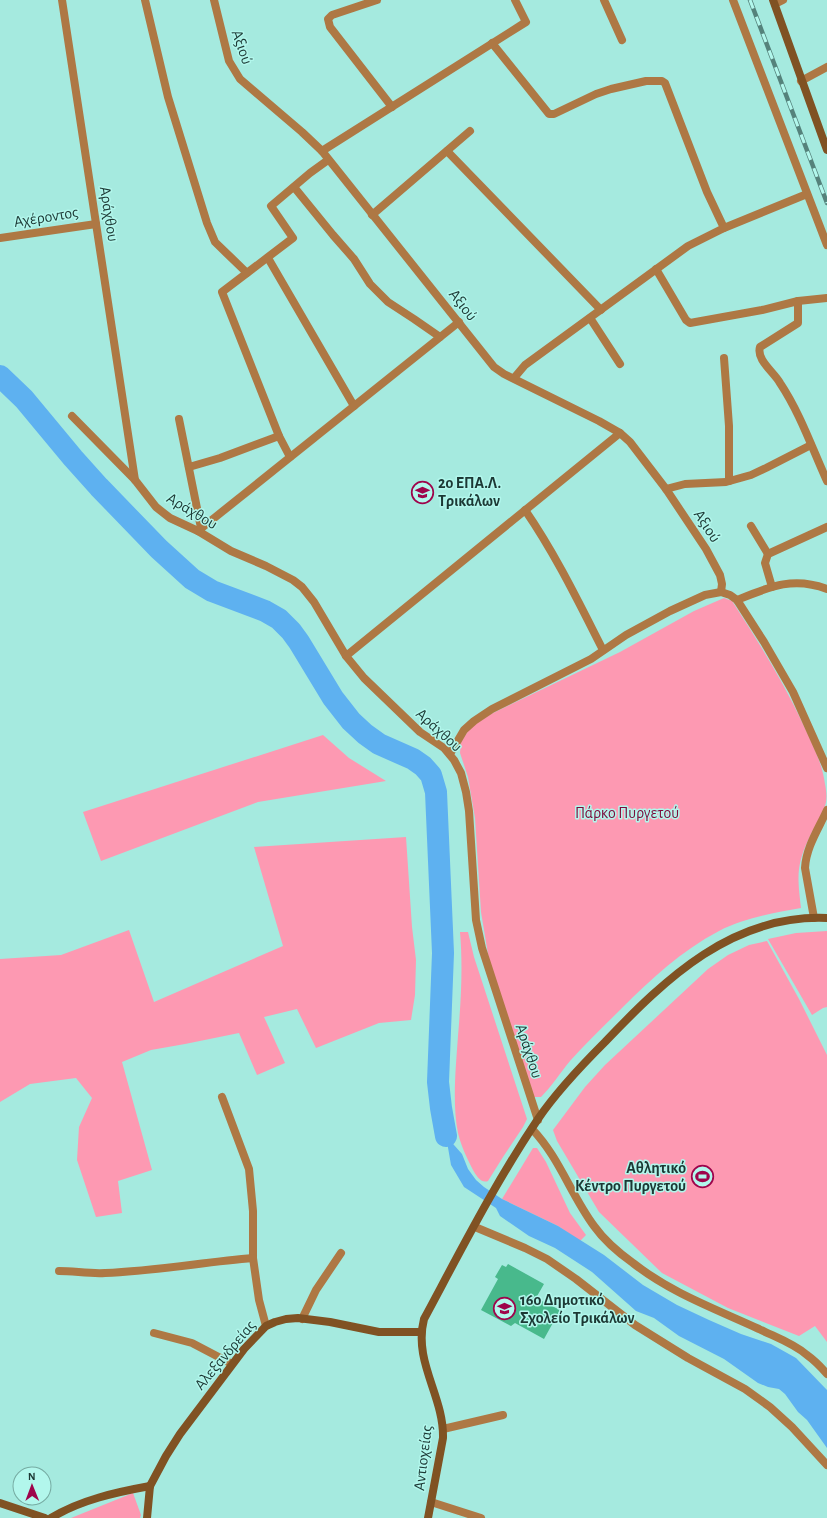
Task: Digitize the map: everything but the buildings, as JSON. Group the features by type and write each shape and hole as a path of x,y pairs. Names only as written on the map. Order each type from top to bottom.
{"street":[{"path":"144,0 168,97 206,223 215,242 247,273"},
{"name":"Αξιού","path":"214,0 229,61 240,79 322,151 494,367 583,412 620,433 635,448 666,489 712,560 721,580 720,592"},
{"path":"377,0 332,15 328,19 328,23 392,107"},
{"path":"322,151 526,22 515,0"},
{"path":"604,0 622,40"},
{"path":"733,0 827,245"},
{"path":"783,0 774,2 827,150"},
{"name":"Αράχθου","path":"64,1 135,480"},
{"path":"492,43 549,114 554,114 596,94 611,89 654,80 665,83 707,192 724,228"},
{"path":"802,80 827,67"},
{"path":"372,215 470,131"},
{"path":"447,151 601,310"},
{"path":"290,457 279,436 222,292 293,238 272,206 328,160"},
{"path":"294,187 332,235 354,259 370,284 388,302 440,337"},
{"path":"514,378 525,365 688,246 724,228 807,194"},
{"name":"Αχέροντος","path":"0,238 96,224"},
{"path":"268,258 354,406"},
{"path":"656,269 686,320 690,323 762,310 798,300 827,298"},
{"path":"798,300 798,323 760,346 758,352 760,357 778,379 795,406 827,481"},
{"path":"590,318 620,364"},
{"path":"179,419 200,530 458,322"},
{"path":"724,358 729,426 729,481"},
{"name":"Αράχθου","path":"72,416 135,480 156,508 170,518 200,530 231,551 266,566 293,580 302,587 314,602 346,656 364,678 420,732 444,748 450,754 461,773 466,792 470,823 476,920 482,948 538,1120"},
{"path":"346,656 620,433"},
{"path":"189,467 220,458 279,436"},
{"path":"666,489 680,485 729,481 751,475 811,445"},
{"path":"525,510 538,528 567,578 603,650"},
{"path":"751,526 768,554"},
{"path":"772,587 765,563 768,554 827,527"},
{"path":"737,600 772,587 785,584 802,583 817,585 827,589"},
{"path":"450,754 460,736 474,721 506,702 592,659 626,635 670,611 705,595 720,592 730,595 737,600 764,642 786,678 827,765"},
{"path":"814,918 805,861 812,841 827,810"},
{"path":"420,1332 424,1319 500,1179 532,1129 574,1074 613,1033 656,991 687,965 717,945 751,930 788,920 827,918"},
{"path":"222,1097 249,1168 253,1211 253,1258 259,1300 266,1326"},
{"path":"532,1129 547,1146 594,1226 607,1241 633,1263 656,1280 676,1291 745,1322 797,1348 808,1355 827,1374"},
{"path":"475,1227 547,1259 576,1279 635,1325 688,1358 745,1389 770,1407 792,1427 827,1464"},
{"path":"302,1319 316,1290 341,1253"},
{"path":"59,1271 111,1273 253,1258"},
{"name":"Αλεξανδρείας","path":"147,1518 150,1486 159,1467 180,1434 232,1364 266,1326 286,1319 302,1319 330,1322 379,1332 420,1332"},
{"name":"Αντιοχείας","path":"420,1332 424,1359 440,1411 443,1429 443,1438 428,1518"},
{"path":"154,1333 192,1343 232,1364"},
{"path":"443,1429 503,1415"},
{"path":"52,1518 61,1512 91,1501 128,1490 150,1486"},
{"path":"431,1502 481,1518"},
{"path":"0,1503 45,1518"}],"green space":[{"name":"Πάρκο Πυργετού","path":"724,598 732,601 779,677 813,746 824,776 826,788 825,806 800,861 799,886 801,908 749,919 729,926 692,947 655,976 632,998 570,1061 541,1097 534,1097 489,960 481,912 475,818 468,777 460,753 461,742 474,725 491,714 620,652 694,611"},
{"path":"323,735 349,758 386,781 258,802 101,861 83,812"},
{"path":"406,837 412,927 416,960 415,995 411,1020 379,1023 316,1048 297,1009 264,1017 285,1063 257,1075 239,1033 151,1050 122,1062 152,1170 118,1181 122,1213 96,1217 77,1160 79,1127 92,1098 76,1078 30,1084 0,1102 0,959 61,955 129,930 154,1002 283,946 254,847"},
{"path":"827,931 827,1007 812,1015 768,939 796,933"},
{"path":"460,932 468,932 474,957 527,1119 488,1181 485,1182 477,1176 473,1170 462,1147 456,1122 455,1084 461,984"},
{"name":"Αθλητικό Κέντρο Πυργετού","path":"767,941 799,999 827,1055 827,1342 815,1326 799,1336 728,1308 662,1273 599,1212 557,1141 553,1130 585,1087 605,1065 708,969 728,955 749,945"},
{"path":"533,1148 537,1148 546,1162 570,1213 586,1235 580,1241 558,1226 502,1199"},
{"path":"133,1493 141,1515 140,1518 71,1518"}],"water":[{"path":"446,1136 462,1154 468,1169 476,1180 502,1199 558,1226 604,1255 643,1285 677,1305 741,1334 771,1344 796,1358 827,1390 827,1448 807,1420 798,1412 785,1394 779,1389 758,1383 724,1359 679,1336 654,1318 636,1311 592,1272 555,1248 529,1236 500,1216 496,1208 464,1187 451,1165"}],"waterway":[{"path":"0,376 24,399 99,487 159,549 192,579 212,591 265,611 279,619 299,642 333,698 351,721 379,744 413,759 423,766 431,775 436,792 443,953 438,1082 446,1136"}],"railway":[{"path":"750,0 827,203"}],"place":[{"name":"2ο ΕΠΑ.Λ. Τρικάλων","path":"423,492"},
{"name":"Αθλητικό Κέντρο Πυργετού","path":"702,1177"},
{"name":"16ο Δημοτικό Σχολείο Τρικάλων","path":"504,1309"}]}
